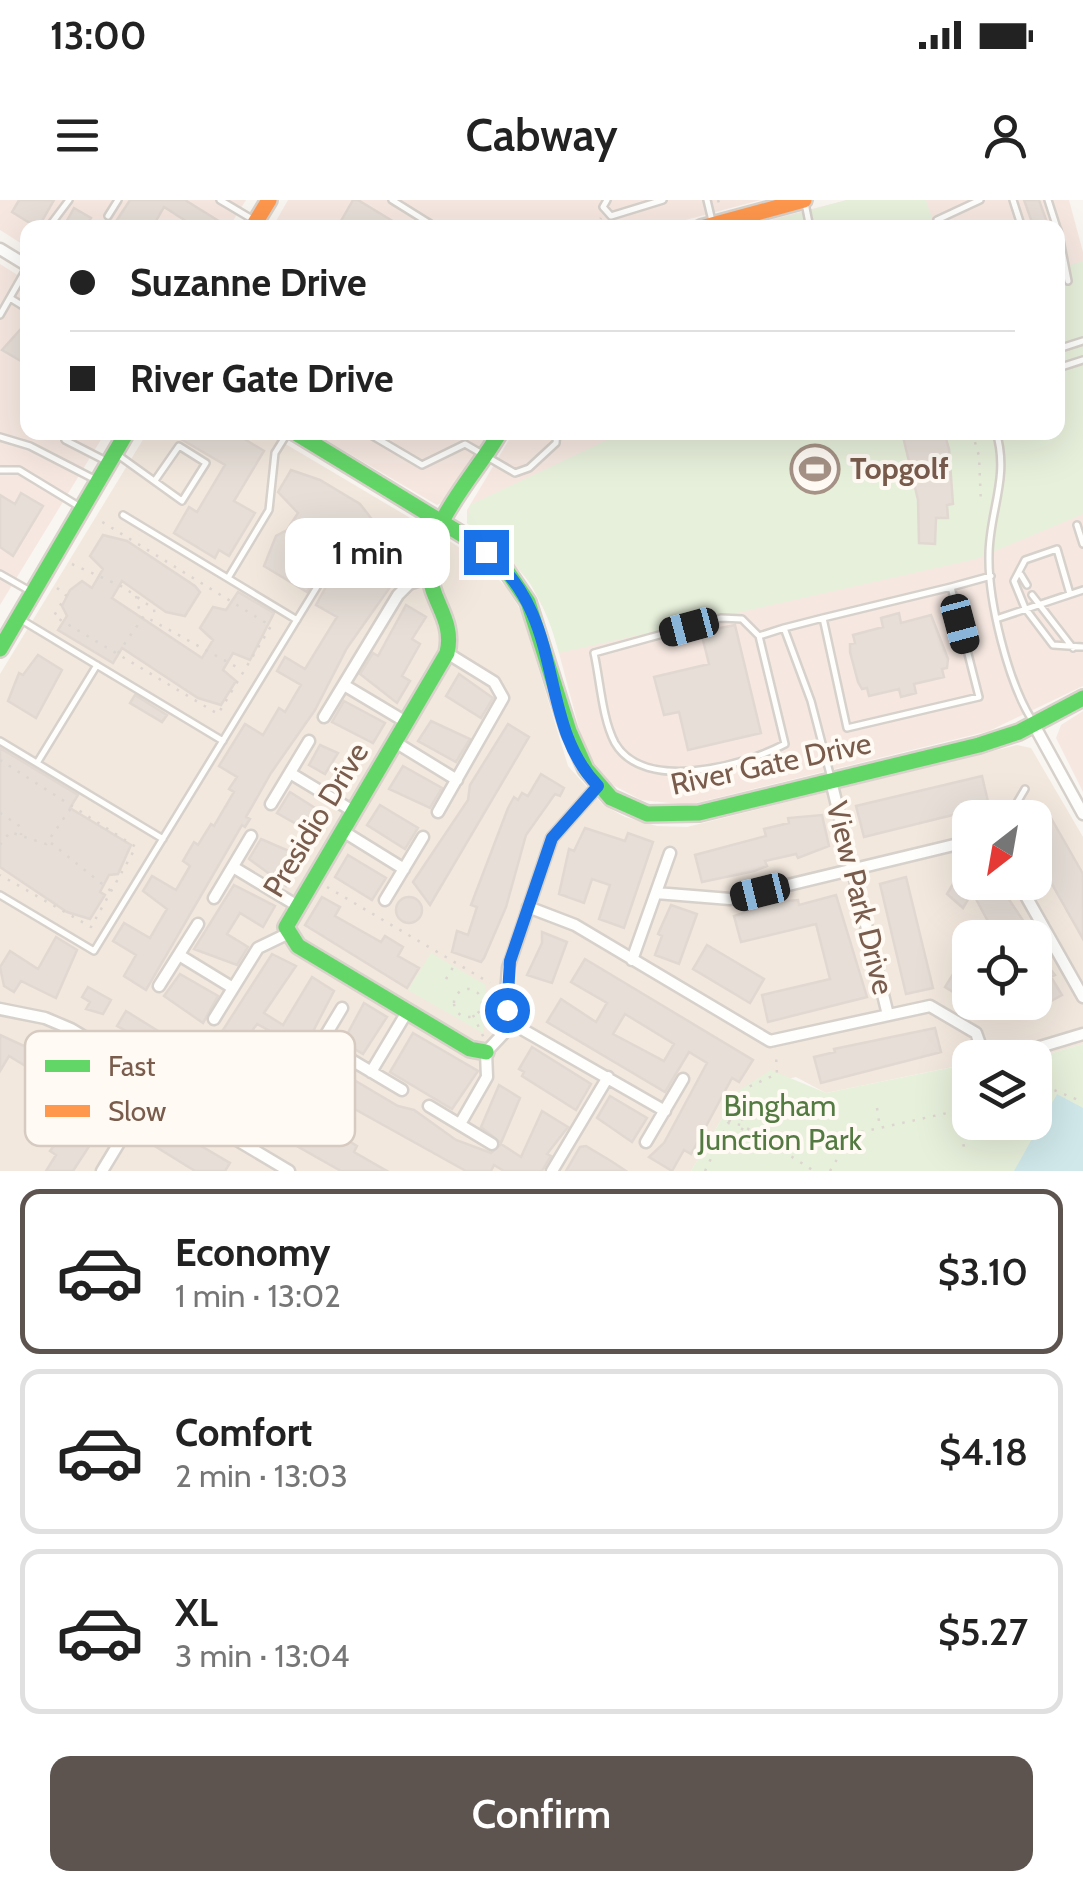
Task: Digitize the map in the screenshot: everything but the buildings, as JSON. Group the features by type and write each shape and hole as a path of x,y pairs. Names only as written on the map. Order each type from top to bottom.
{"street":[{"path":"729,220 804,200"},
{"path":"0,648 122,440"},
{"name":"River Gate Drive","path":"304,440 446,525 496,560 529,601 540,625 571,744 598,786 629,806 674,816 832,781 978,745 1034,725 1083,698"},
{"path":"438,812 503,698 494,682 447,653 451,622 430,577 431,557 446,525 496,440"},
{"path":"324,716 402,591 430,577"},
{"name":"Presidio Drive","path":"447,653 296,905 287,922 287,934 298,946 470,1050 486,1047"},
{"path":"344,685 406,722"},
{"path":"1034,725 1083,814"},
{"path":"271,804 310,741"},
{"path":"395,742 458,780"},
{"path":"290,773 353,810"},
{"name":"View Park Drive","path":"832,781 888,1015"},
{"path":"460,1124 487,1077 486,1047 501,1040 506,1020 508,968 554,834 598,786"},
{"path":"341,830 404,868"},
{"path":"214,898 251,836"},
{"path":"385,900 423,837"},
{"path":"656,893 730,899 952,845"},
{"path":"632,960 670,854"},
{"path":"233,866 296,905"},
{"path":"1028,900 1083,997"},
{"path":"528,907 567,921 773,1042 934,1007 976,1033 979,1040"},
{"path":"160,986 198,924"},
{"path":"214,1020 261,944 287,934"},
{"path":"178,955 232,988"},
{"path":"328,1031 342,1008"},
{"path":"0,1010 63,1024 75,1031"},
{"path":"371,1072 407,1012"},
{"path":"506,1020 664,1111"},
{"path":"1052,1043 1083,1034"},
{"path":"355,1062 402,1090"},
{"path":"552,1171 608,1077"},
{"path":"646,1142 683,1079"},
{"path":"429,1106 492,1144"},
{"path":"102,1171 117,1146"},
{"path":"248,1146 289,1171"}],"lane":[{"path":"108,216 118,200"},
{"path":"220,200 248,220"},
{"path":"392,200 425,220"},
{"path":"607,200 603,208 612,216 663,200"},
{"path":"937,220 980,200"},
{"path":"1065,251 1068,282"},
{"path":"0,315 20,280"},
{"path":"10,298 20,304"},
{"path":"1082,342 1083,359"},
{"path":"0,436 30,446 99,481"},
{"path":"65,440 156,478"},
{"path":"228,578 268,510 275,452 285,440"},
{"path":"379,440 422,466 449,448 465,444 516,473 529,468 556,440"},
{"path":"998,440 1003,470 988,554 998,618 1020,700 1034,725"},
{"path":"179,446 206,463 182,500 154,484 156,478 179,446"},
{"path":"0,470 19,470 83,509"},
{"path":"123,516 297,620"},
{"path":"1077,525 1083,544"},
{"path":"1070,594 1057,549 1025,560 1021,575 1014,581 1024,608 1053,645 1079,648"},
{"path":"0,896 94,951 340,551"},
{"path":"0,574 33,593"},
{"path":"1021,575 1027,585"},
{"path":"758,636 991,576"},
{"path":"823,618 846,728 978,697 950,588"},
{"path":"998,618 1083,590"},
{"path":"1032,595 1079,648"},
{"path":"18,618 224,741"},
{"path":"721,618 742,619 758,636 785,744 771,752 674,774 642,766 614,742 594,653 721,618"},
{"path":"784,628 811,701 832,781"},
{"path":"37,763 96,665"},
{"path":"0,741 163,839"},
{"path":"1019,800 1025,789"}],"path":[{"path":"718,200 720,206"},
{"path":"975,440 981,504"},
{"path":"977,445 988,440"},
{"path":"57,588 66,595 54,616 218,714 271,626 99,520"},
{"path":"72,564 135,594 154,609 155,620"},
{"path":"117,654 140,618 142,608 135,594"},
{"path":"140,618 155,620 244,671"},
{"path":"0,760 134,842 136,847 91,927 0,875"},
{"path":"2,814 10,832 37,844 50,841 73,804"},
{"path":"2,814 22,826 21,836"},
{"path":"0,845 10,832"},
{"path":"50,841 90,878 112,892"},
{"path":"322,884 490,983"},
{"path":"446,979 456,963"},
{"path":"474,990 481,978"},
{"path":"474,990 481,1003 473,1014 462,1015 454,1002 459,992 474,990"},
{"path":"473,1014 486,1047"},
{"path":"705,1171 746,1088 777,1074 776,1056"},
{"path":"1052,1089 1083,1102"},
{"path":"736,1139 744,1126 738,1105"},
{"path":"877,1108 881,1129"},
{"path":"830,1171 852,1134 952,1112"},
{"path":"728,1124 744,1126 814,1171"},
{"path":"963,1140 964,1148"},
{"path":"834,1165 844,1171"}],"shaded area":[{"path":"0,200 246,200 233,220 20,220 20,243 0,230"},
{"path":"288,200 761,200 685,220 277,220"},
{"path":"847,200 1069,200 1083,252 1083,686 989,731 688,805 641,800 611,784 585,751 551,623 530,583 501,549 467,523 467,510 509,440 1065,440 1065,220 770,220"},
{"path":"0,264 20,277 20,440 101,440 0,605"},
{"path":"143,440 279,440 476,557 506,587 521,611 568,766 603,805 625,817 657,826 687,827 1017,745 1031,748 1083,837 1083,1044 1052,1053 1052,1040 952,1040 952,1067 826,1093 796,1077 738,1091 691,1171 0,1171 0,674"},
{"path":"326,440 484,440 449,498 437,505"},
{"path":"1083,711 1083,792 1056,738 1061,725"}],"green space":[{"path":"847,200 926,200 933,220 773,220"},
{"name":"Topgolf","path":"1083,261 1083,514 976,559 559,653 550,623 530,583 511,559 467,523 470,505 607,440 1065,440 1065,267"},
{"path":"431,953 486,985 483,1033 408,990"},
{"name":"Bingham Junction Park","path":"1083,1044 1083,1171 691,1171 738,1091 771,1070 826,1093 952,1067 952,1140 1052,1140 1052,1053"}],"water":[{"path":"1057,1094 1083,1108 1083,1171 1014,1171 1031,1140 1052,1140 1052,1103"}],"traffic: fast":[{"path":"0,649 122,440"},
{"path":"307,440 466,537 505,568 528,602 569,731 586,769 611,798 647,814 699,813 979,745 1019,732 1083,698"},
{"path":"486,1052 470,1049 298,946 286,927 447,653 448,631 429,571 431,553 445,516 495,440"}],"traffic: slow":[{"path":"257,220 269,200"},
{"path":"730,220 804,200"}],"place":[{"name":"Topgolf","path":"815,469"}],"route":[{"path":"486,552 514,579 535,613 571,744 598,786 552,838 510,961 507,1010"}]}
